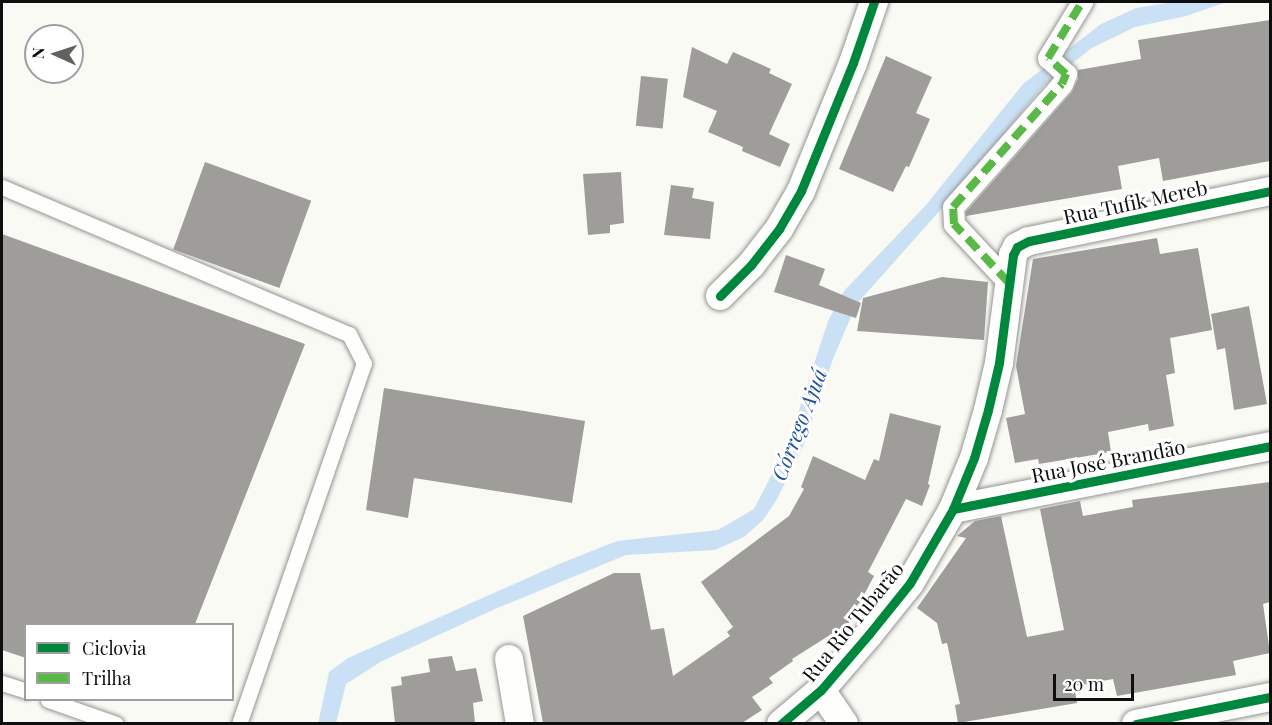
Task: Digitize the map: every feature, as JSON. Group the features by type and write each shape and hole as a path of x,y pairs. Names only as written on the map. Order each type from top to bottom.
{"street":[{"path":"720,296 751,265 779,229 801,191 853,63 874,2"},
{"path":"1011,269 954,224 953,207 1062,84 1066,74 1048,58 1082,2"},
{"name":"Rua Tufik Mereb","path":"1011,269 1017,247 1029,241 1270,191"},
{"name":"Rua Rio Tubarão","path":"781,723 820,690 910,583 953,509 974,458 988,410 999,363 1011,269"},
{"name":"Rua José Brandão","path":"953,509 1270,446"},
{"path":"509,659 520,723"},
{"path":"820,690 844,723"},
{"path":"1136,723 1270,697"}],"lane":[{"path":"2,187 349,334 364,363 239,723"},
{"path":"2,683 24,690"},
{"path":"54,701 116,723"}],"water":[{"name":"Córrego Ajuá","path":"1173,2 1227,2 1186,16 1135,27 1092,48 1044,85 943,207 856,305 833,359 803,447 776,501 763,520 744,537 715,550 626,555 495,609 382,661 346,684 336,723 318,724 329,672 348,658 559,564 617,541 718,530 754,509 789,441 828,321 844,291 926,205 1023,84 1101,24 1136,8"}],"building":[{"path":"1270,20 1270,161 1163,181 1159,158 1118,166 1122,189 966,216 966,212 1072,92 1078,79 1078,70 1141,59 1138,40"},
{"path":"692,47 727,64 733,52 771,69 769,73 792,84 769,134 790,144 780,167 742,151 743,147 708,132 717,111 683,97"},
{"path":"886,56 932,77 916,113 930,119 909,167 906,166 893,192 839,169"},
{"path":"641,76 668,79 663,129 636,126"},
{"path":"205,162 311,201 279,288 173,249"},
{"path":"621,172 624,223 610,225 610,233 588,235 583,174"},
{"path":"671,185 694,188 692,198 714,202 710,239 664,235"},
{"path":"2,234 305,344 195,623 24,623 24,657 2,650"},
{"path":"1157,238 1160,254 1198,248 1212,330 1170,338 1175,373 1166,375 1174,426 1149,431 1148,424 1108,432 1111,452 1039,464 1038,459 1015,463 1006,418 1025,414 1016,366 1033,259"},
{"path":"786,255 825,269 819,285 861,303 856,318 774,292"},
{"path":"942,277 988,282 984,340 857,331 863,298"},
{"path":"1249,306 1267,404 1234,410 1225,348 1217,350 1211,314"},
{"path":"384,388 585,421 572,503 414,478 408,518 366,510"},
{"path":"890,413 941,426 928,484 930,485 922,506 906,499 868,572 874,576 849,623 792,659 793,661 769,678 773,683 752,697 762,710 742,723 543,723 523,616 614,573 640,573 651,630 664,628 673,676 730,636 727,632 733,627 701,582 789,516 804,489 801,487 813,456 865,480 874,459 879,461"},
{"path":"1270,482 1270,602 1263,604 1270,653 1233,661 1236,675 1117,696 1113,679 1074,686 1077,703 958,723 955,705 960,704 947,643 942,644 937,623 917,608 966,538 957,536 975,521 1001,516 1027,637 1064,630 1040,509 1080,501 1083,516 1133,507 1132,500"},
{"path":"452,656 456,671 476,668 483,701 473,703 475,723 395,723 391,687 402,685 401,677 430,672 428,659"}],"marked path":[{"path":"1009,283 954,224 953,207 1062,84 1066,74 1048,58 1082,2"}],"cycle path":[{"path":"720,296 751,265 779,229 801,191 853,63 874,2"},
{"path":"781,724 821,690 910,583 953,509 974,458 988,410 999,363 1013,255 1017,247 1029,241 1270,191"},
{"path":"953,509 1270,446"},
{"path":"1136,724 1270,697"}]}
